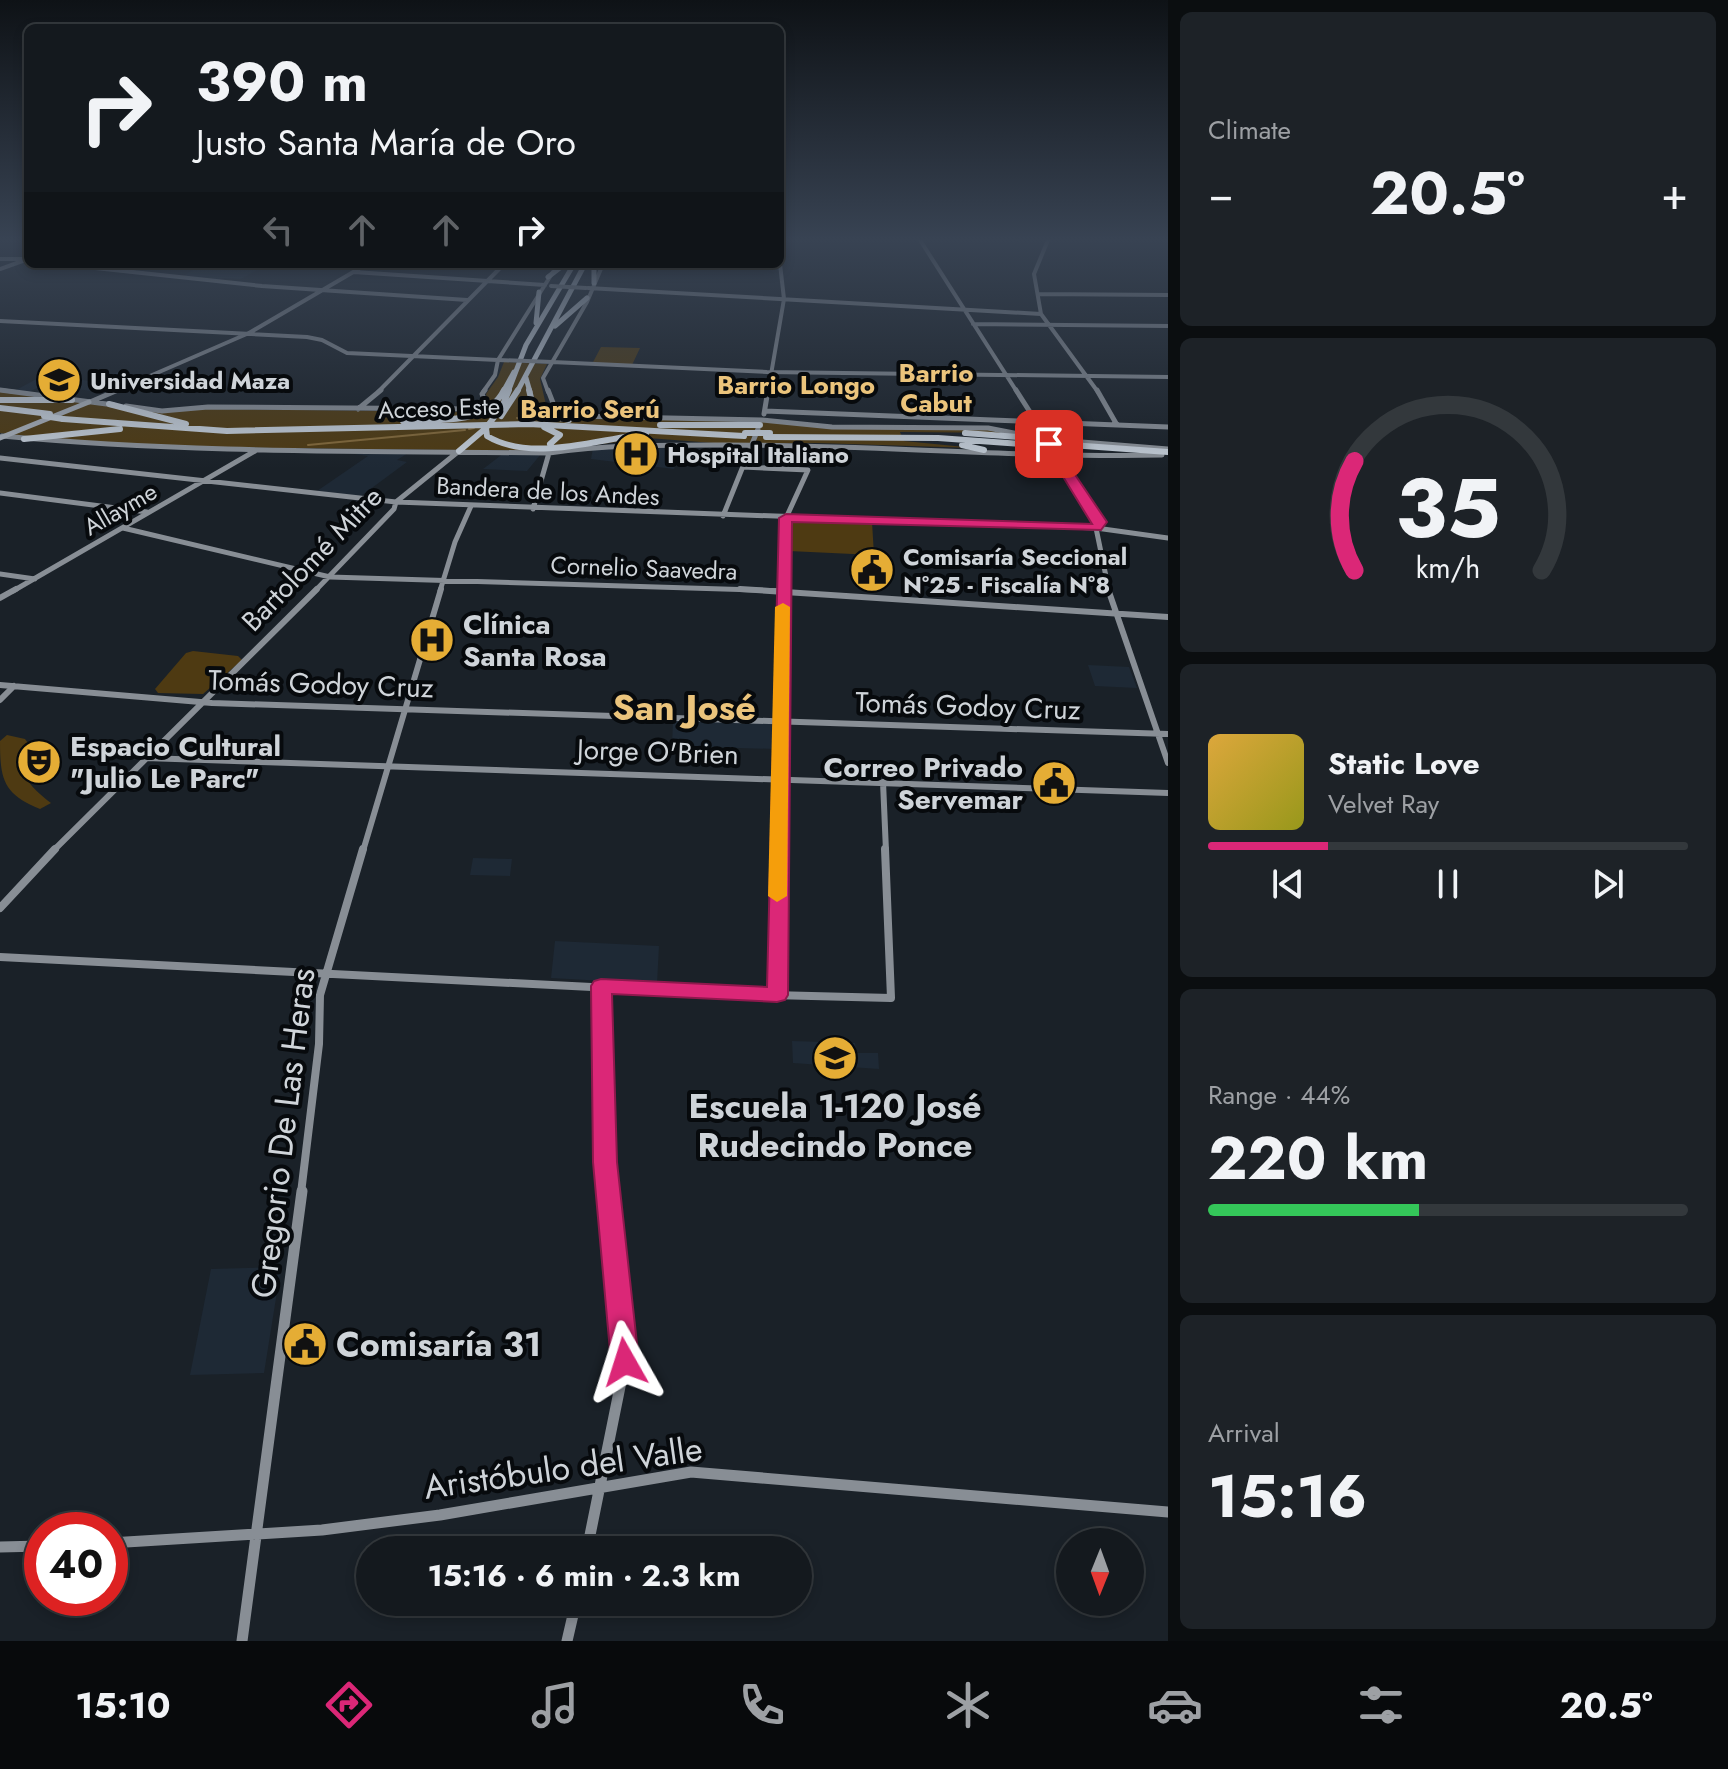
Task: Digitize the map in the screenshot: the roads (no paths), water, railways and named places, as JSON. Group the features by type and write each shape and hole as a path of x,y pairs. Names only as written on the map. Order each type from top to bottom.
{"highway":[{"path":"536,327 537,317"},
{"path":"24,439 132,429 274,430 476,414 493,407 542,317"},
{"path":"555,317 526,376 489,428 486,435 493,442 525,449 626,435 718,435"},
{"path":"544,337 567,317"},
{"path":"498,416 507,400 514,372"},
{"path":"526,376 528,397 539,411 560,418 608,423"},
{"path":"0,400 72,400"},
{"path":"109,404 174,422 257,428"},
{"name":"Acceso Este","path":"0,409 154,428 274,430 505,424 744,434"},
{"name":"Acceso Este","path":"65,417 274,430 475,420 608,423 744,434 1034,443"},
{"path":"627,424 761,422"},
{"path":"489,428 494,438 514,446 546,445 560,436 555,430 544,427 505,424"},
{"path":"459,451 489,428"},
{"path":"886,434 1006,434 1047,441"},
{"name":"Acceso Este","path":"768,435 886,434 1166,452"},
{"path":"811,437 896,439 984,450"}],"main road":[{"path":"2,437 49,415 89,402"}],"street":[{"path":"89,402 249,333 278,317"},
{"path":"357,410 385,388 452,317"},
{"path":"0,390 162,411 208,407 479,409 486,404 482,394 495,375 498,360 524,317"},
{"path":"577,317 543,378 550,402 564,414 832,427 988,428 1047,441 1166,452"},
{"path":"723,516 765,411 781,317"},
{"path":"968,317 1100,522 1096,528 1116,614 1168,763"},
{"path":"1043,317 1087,376 1117,425"},
{"path":"0,321 318,338 347,353 415,357 772,372 1168,377"},
{"path":"973,324 1168,326"},
{"path":"765,411 1168,427"},
{"path":"2,437 106,446 257,450 549,453 599,446 816,444 984,450 1057,457 1166,452"},
{"name":"Allayme","path":"0,598 257,450"},
{"name":"Bartolomé Mitre","path":"0,908 200,702 330,577 394,509 396,502 459,451"},
{"path":"533,509 549,453"},
{"name":"Bandera de los Andes","path":"0,458 396,502 1096,528 1168,537"},
{"path":"743,467 808,470 786,518 777,995"},
{"path":"0,493 149,513"},
{"name":"Gregorio De Las Heras","path":"242,1641 306,1159 319,1044 319,1004 325,972 458,533 471,506"},
{"name":"Cornelio Saavedra","path":"123,528 330,577 783,590 878,600 1168,617"},
{"path":"0,574 35,579"},
{"name":"Tomás Godoy Cruz","path":"0,685 200,702 1168,734"},
{"path":"0,700 14,686"},
{"name":"Jorge O'Brien","path":"146,758 1168,793"},
{"path":"0,957 891,998 883,782"},
{"path":"590,1536 625,1362 605,1162 601,986"},
{"name":"Aristóbulo del Valle","path":"128,1542 257,1534 440,1515 702,1471 1168,1512"},
{"path":"0,1547 24,1546"},
{"path":"567,1641 573,1616"}],"waterway":[{"path":"517,418 541,416"},
{"path":"469,429 474,428"},
{"path":"308,445 465,430"}],"place":[{"name":"Universidad Maza","path":"59,380"},
{"name":"Hospital Italiano","path":"636,454"},
{"name":"Comisaría Seccional N°25 - Fiscalía N°8","path":"872,570"},
{"name":"Clínica Santa Rosa","path":"432,640"},
{"name":"Espacio Cultural \"Julio Le Parc\"","path":"39,762"},
{"name":"Correo Privado Servemar","path":"1054,783"},
{"name":"Escuela 1-120 José Rudecindo Ponce","path":"835,1058"},
{"name":"Comisaría 31","path":"305,1344"}],"district":[{"name":"Barrio Longo","path":"796,385"},
{"name":"Barrio Cabut","path":"936,388"},
{"name":"Barrio Serú","path":"590,409"},
{"name":"San José","path":"684,707"}]}
